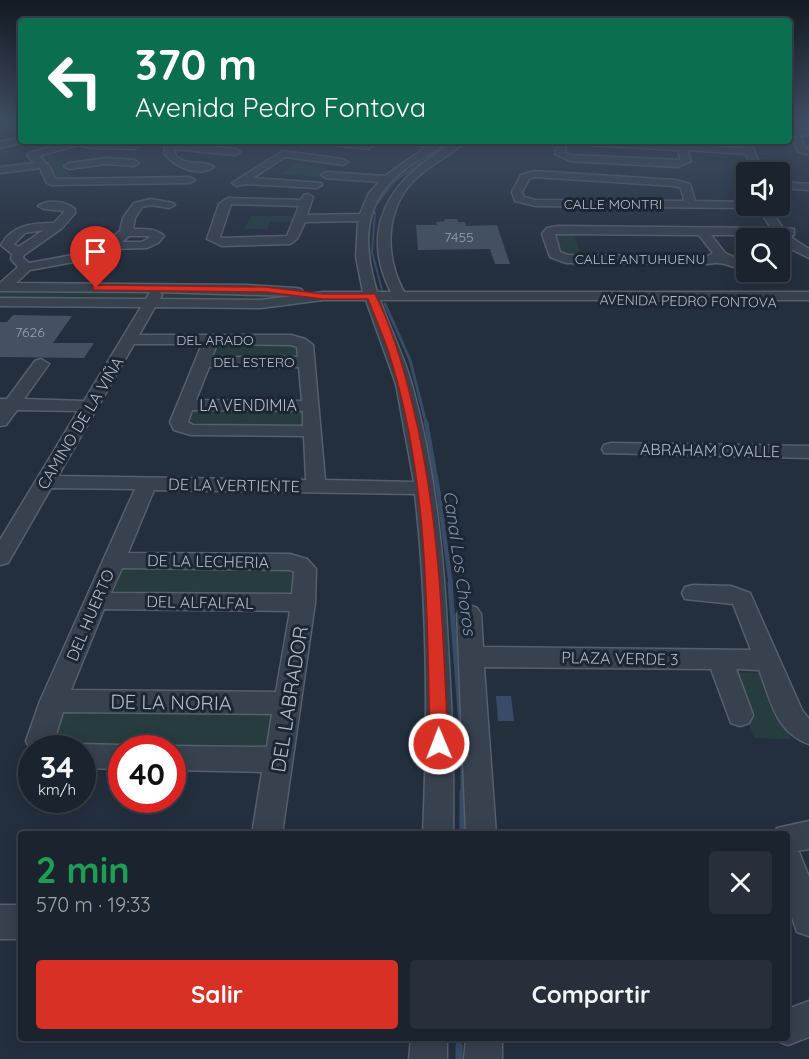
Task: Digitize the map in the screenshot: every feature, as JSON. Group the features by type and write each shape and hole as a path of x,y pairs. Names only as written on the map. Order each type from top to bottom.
{"street":[{"path":"44,169 50,181 190,180"},
{"path":"70,169 75,181"},
{"path":"246,181 246,178 258,169"},
{"path":"307,198 228,201 213,238 222,242 290,240 294,236 307,198 333,169"},
{"path":"401,169 385,180 372,194 364,215 361,260 376,281 413,426 423,488 435,626 439,744 438,831"},
{"path":"376,281 385,242 387,209 397,190 423,169"},
{"path":"546,174 551,169"},
{"path":"635,169 685,175 685,169"},
{"name":"CALLE MONTRI","path":"690,205 685,175 546,174 526,176 518,189 519,199 539,212 736,205"},
{"path":"326,175 385,180"},
{"path":"233,186 246,181 317,185"},
{"path":"790,186 809,187"},
{"path":"23,270 73,260 111,245 126,232 136,206 151,202 169,205"},
{"path":"4,284 21,278 23,270 17,259 18,254 7,245 14,235 29,228 57,226 71,209 61,206 44,206"},
{"path":"299,219 364,215 387,209"},
{"name":"CALLE ANTUHUENU","path":"539,212 544,228 551,231 736,231"},
{"path":"772,216 781,228"},
{"name":"CALLE ANTUHUENU","path":"551,231 548,234 557,262 570,259 708,260 716,259 719,255"},
{"name":"CALLE ANTUHUENU","path":"702,231 719,255 736,263"},
{"path":"111,245 144,245 153,242 158,236 151,233 126,232"},
{"path":"790,236 809,248"},
{"path":"790,243 809,255"},
{"path":"23,270 68,279 153,290"},
{"path":"376,281 400,296"},
{"name":"AVENIDA PEDRO FONTOVA","path":"4,284 279,297 323,296 376,281 400,296 809,296"},
{"name":"AVENIDA PEDRO FONTOVA","path":"0,302 153,290"},
{"name":"CAMINO DE LA VIÑA","path":"1,555 129,339 153,290"},
{"name":"AVENIDA PEDRO FONTOVA","path":"567,297 603,301 809,303"},
{"name":"DEL ARADO","path":"129,339 300,342 304,345 306,362"},
{"path":"211,340 185,405 179,422 180,426 191,430 313,431"},
{"name":"DEL ESTERO","path":"202,362 306,362"},
{"path":"306,362 316,486"},
{"path":"0,421 6,404 41,364"},
{"path":"6,404 90,406"},
{"name":"LA VENDIMIA","path":"185,405 311,406"},
{"name":"ABRAHAM OVALLE","path":"611,449 809,452"},
{"name":"DE LA VERTIENTE","path":"45,482 423,488"},
{"name":"DEL HUERTO","path":"42,735 53,701 147,484"},
{"name":"DE LA LECHERIA","path":"113,560 290,562 303,566"},
{"name":"DEL LABRADOR","path":"268,831 303,603 307,572 303,566"},
{"path":"693,593 731,594 742,599 791,716 798,726 809,732"},
{"name":"DEL ALFALFAL","path":"96,601 303,603"},
{"path":"469,614 481,831"},
{"name":"PLAZA VERDE 3","path":"473,657 768,660"},
{"path":"720,659 740,715"},
{"name":"DE LA NORIA","path":"53,701 288,703"},
{"path":"186,758 280,760"},
{"path":"790,838 809,835"},
{"path":"790,868 809,920"},
{"path":"0,922 18,922"},
{"path":"790,1026 809,1019"},
{"path":"428,1059 429,1041"},
{"path":"483,1059 484,1041"}],"green space":[{"path":"49,169 67,169 72,181 55,181"},
{"path":"288,169 326,169 318,177 281,174"},
{"path":"251,216 294,216 291,222 270,222 267,229 245,229"},
{"path":"573,232 582,257 567,257 558,253 552,233"},
{"path":"0,290 274,292 274,302 0,301"},
{"path":"217,343 298,345 295,359 211,359"},
{"path":"189,407 304,408 306,428 185,425"},
{"path":"123,568 291,570 299,575 296,598 112,597"},
{"path":"731,672 765,673 791,739 754,738"},
{"path":"61,707 280,709 273,752 186,749 186,735 108,735 108,748 96,748 96,735 49,735"}],"water":[{"path":"496,696 511,696 514,721 498,721"}],"building":[{"path":"444,219 457,219 458,222 465,222 466,226 497,225 510,264 495,264 490,249 418,250 416,225 437,225 436,222 445,221"},
{"path":"13,315 72,316 53,343 94,343 84,358 0,357 0,322 7,322"}],"waterway":[{"name":"Canal Los Choros","path":"377,204 395,181 411,169"},
{"name":"Canal Los Choros","path":"375,212 372,252 382,290"},
{"name":"Canal Los Choros","path":"385,304 410,360 426,423"},
{"name":"Canal Los Choros","path":"426,422 451,586"},
{"name":"Canal Los Choros","path":"450,584 463,750"},
{"name":"Canal Los Choros","path":"463,762 463,831"},
{"name":"Canal Los Choros","path":"459,1046 459,1059"}],"route":[{"path":"96,288 266,289 323,296 371,296 397,363 419,455 431,555 439,744"}]}
